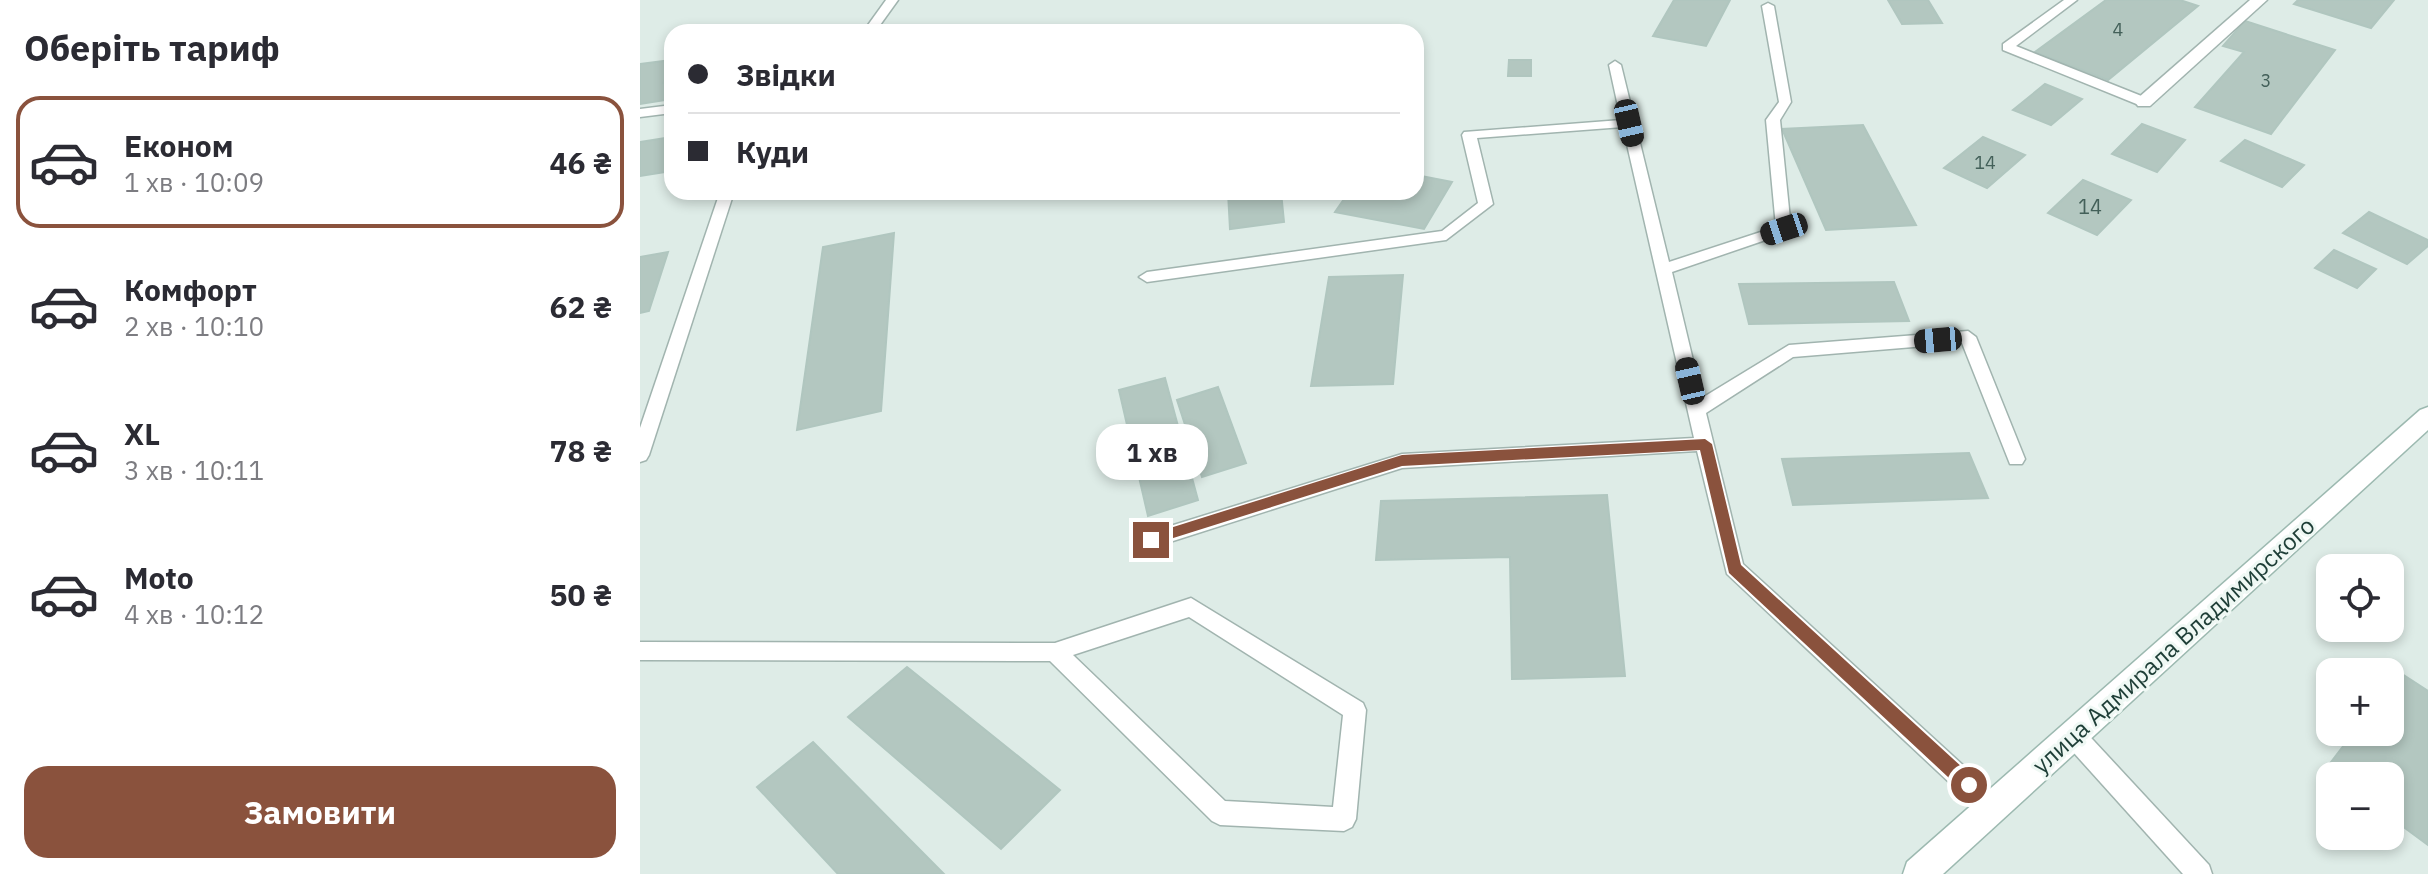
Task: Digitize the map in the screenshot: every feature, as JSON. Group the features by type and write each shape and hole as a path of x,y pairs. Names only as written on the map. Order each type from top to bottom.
{"main road":[{"path":"2144,102 2259,0"},
{"name":"улица Адмирала Владимирского","path":"1919,874 2428,416"}],"lane":[{"path":"875,24 892,0"},
{"path":"2071,0 2007,47 2144,102"},
{"path":"1664,269 1784,229 1773,120 1785,102 1768,6"},
{"path":"1615,65 1734,568 1992,807"},
{"path":"640,113 664,110"},
{"path":"1147,277 1446,235 1486,204 1469,135 1629,123"},
{"path":"640,455 724,200"},
{"path":"1697,410 1789,351 1968,337 2016,459"},
{"path":"1151,540 1402,461 1705,444"},
{"path":"640,651 1055,652 1191,607 1355,710 1344,819 1220,813 1055,652"},
{"path":"2073,735 2200,874"}],"building":[{"path":"1674,0 1730,0 1706,46 1653,36"},
{"path":"1888,0 1928,0 1942,23 1902,24"},
{"path":"2106,0 2180,0 2198,6 2108,80 2035,52"},
{"path":"2298,0 2394,0 2371,28 2294,4"},
{"path":"2245,21 2335,50 2271,134 2195,107 2244,52 2223,46"},
{"path":"1509,60 1531,60 1531,76 1508,76"},
{"path":"664,61 664,100 640,104 640,64"},
{"path":"2045,84 2082,99 2051,125 2013,110"},
{"path":"2142,124 2185,140 2157,172 2112,154"},
{"path":"1863,125 1916,225 1826,230 1782,129"},
{"path":"1983,137 2025,155 1987,188 1944,168"},
{"path":"664,138 664,172 640,176 640,142"},
{"path":"2245,140 2304,165 2282,187 2221,161"},
{"path":"1424,177 1452,182 1424,229 1335,212 1343,200 1424,200"},
{"path":"2083,180 2131,200 2097,235 2048,213"},
{"path":"1228,200 1282,200 1284,222 1230,229"},
{"path":"2369,212 2428,240 2428,246 2407,264 2343,233"},
{"path":"894,233 881,411 797,430 823,247"},
{"path":"2334,250 2376,269 2357,288 2315,268"},
{"path":"668,252 649,311 640,313 640,257"},
{"path":"1403,275 1393,384 1311,386 1329,277"},
{"path":"1894,282 1909,321 1749,324 1739,284"},
{"path":"1165,378 1198,500 1148,516 1119,390"},
{"path":"1218,387 1246,463 1202,477 1177,400"},
{"path":"1969,453 1988,498 1793,505 1782,459"},
{"path":"1607,495 1625,676 1512,679 1510,557 1376,560 1381,501"},
{"path":"907,667 1060,790 1001,849 848,717"},
{"path":"2404,675 2428,691 2428,845 2404,827 2404,762 2331,762 2343,746 2404,746"},
{"path":"813,742 944,874 838,874 757,787"}],"route":[{"path":"1151,540 1402,461 1705,444 1734,568 1969,785"}]}
